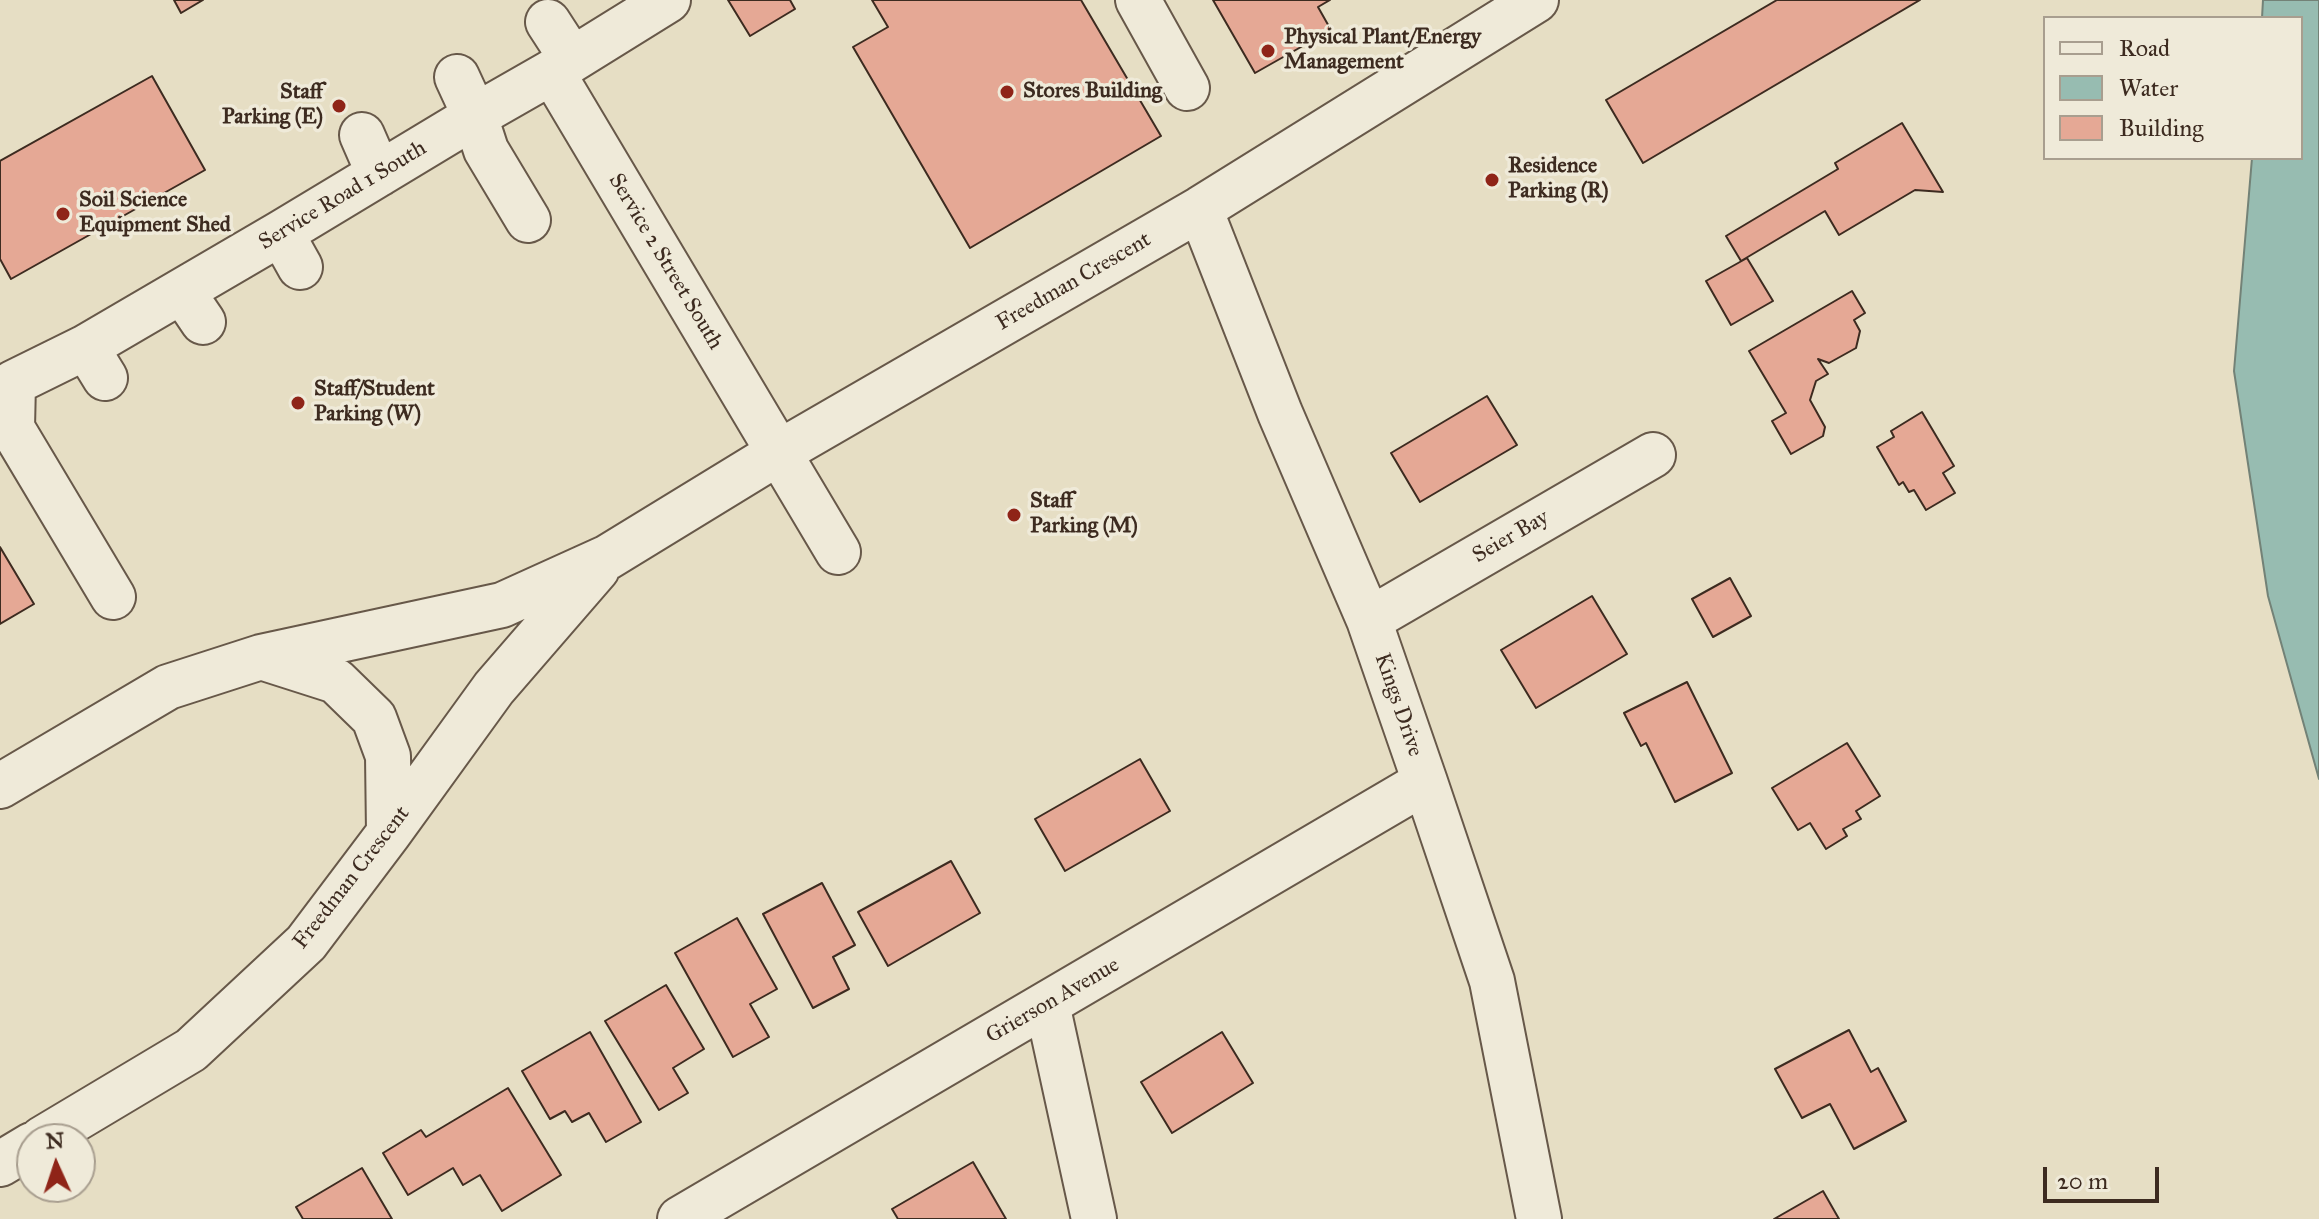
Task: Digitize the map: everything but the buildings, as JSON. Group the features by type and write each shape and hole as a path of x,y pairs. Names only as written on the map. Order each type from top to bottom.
{"street":[{"name":"Service Road 1 South","path":"6,372 95,362 290,250 371,154 475,116 667,0"},
{"path":"1138,0 1187,88"},
{"name":"Freedman Crescent","path":"0,786 168,687 261,657 502,605 608,557 778,453 1200,209 1536,0"},
{"name":"Service 2 Street South","path":"548,22 562,66 778,453 838,552"},
{"path":"457,77 486,150 528,220"},
{"name":"Kings Drive","path":"1200,209 1263,414 1369,620 1492,981 1539,1219"},
{"path":"6,372 12,428 113,597"},
{"name":"Seier Bay","path":"1369,620 1653,455"},
{"name":"Freedman Crescent","path":"69,1123 191,1050 306,943 494,688 608,557"},
{"path":"261,657 336,681 374,718 388,756 389,833"},
{"name":"Grierson Avenue","path":"680,1219 1425,782"},
{"path":"1047,1004 1094,1219"}],"water":[{"path":"2263,0 2319,0 2319,779 2268,596 2234,371 2252,160 2303,160 2303,16 2262,16"}],"place":[{"name":"Physical Plant/Energy Management","path":"1268,51"},
{"name":"Stores Building","path":"1007,92"},
{"name":"Staff Parking (E)","path":"339,106"},
{"name":"Residence Parking (R)","path":"1492,180"},
{"name":"Soil Science Equipment Shed","path":"63,214"},
{"name":"Staff/Student Parking (W)","path":"298,403"},
{"name":"Staff Parking (M)","path":"1014,515"}]}
